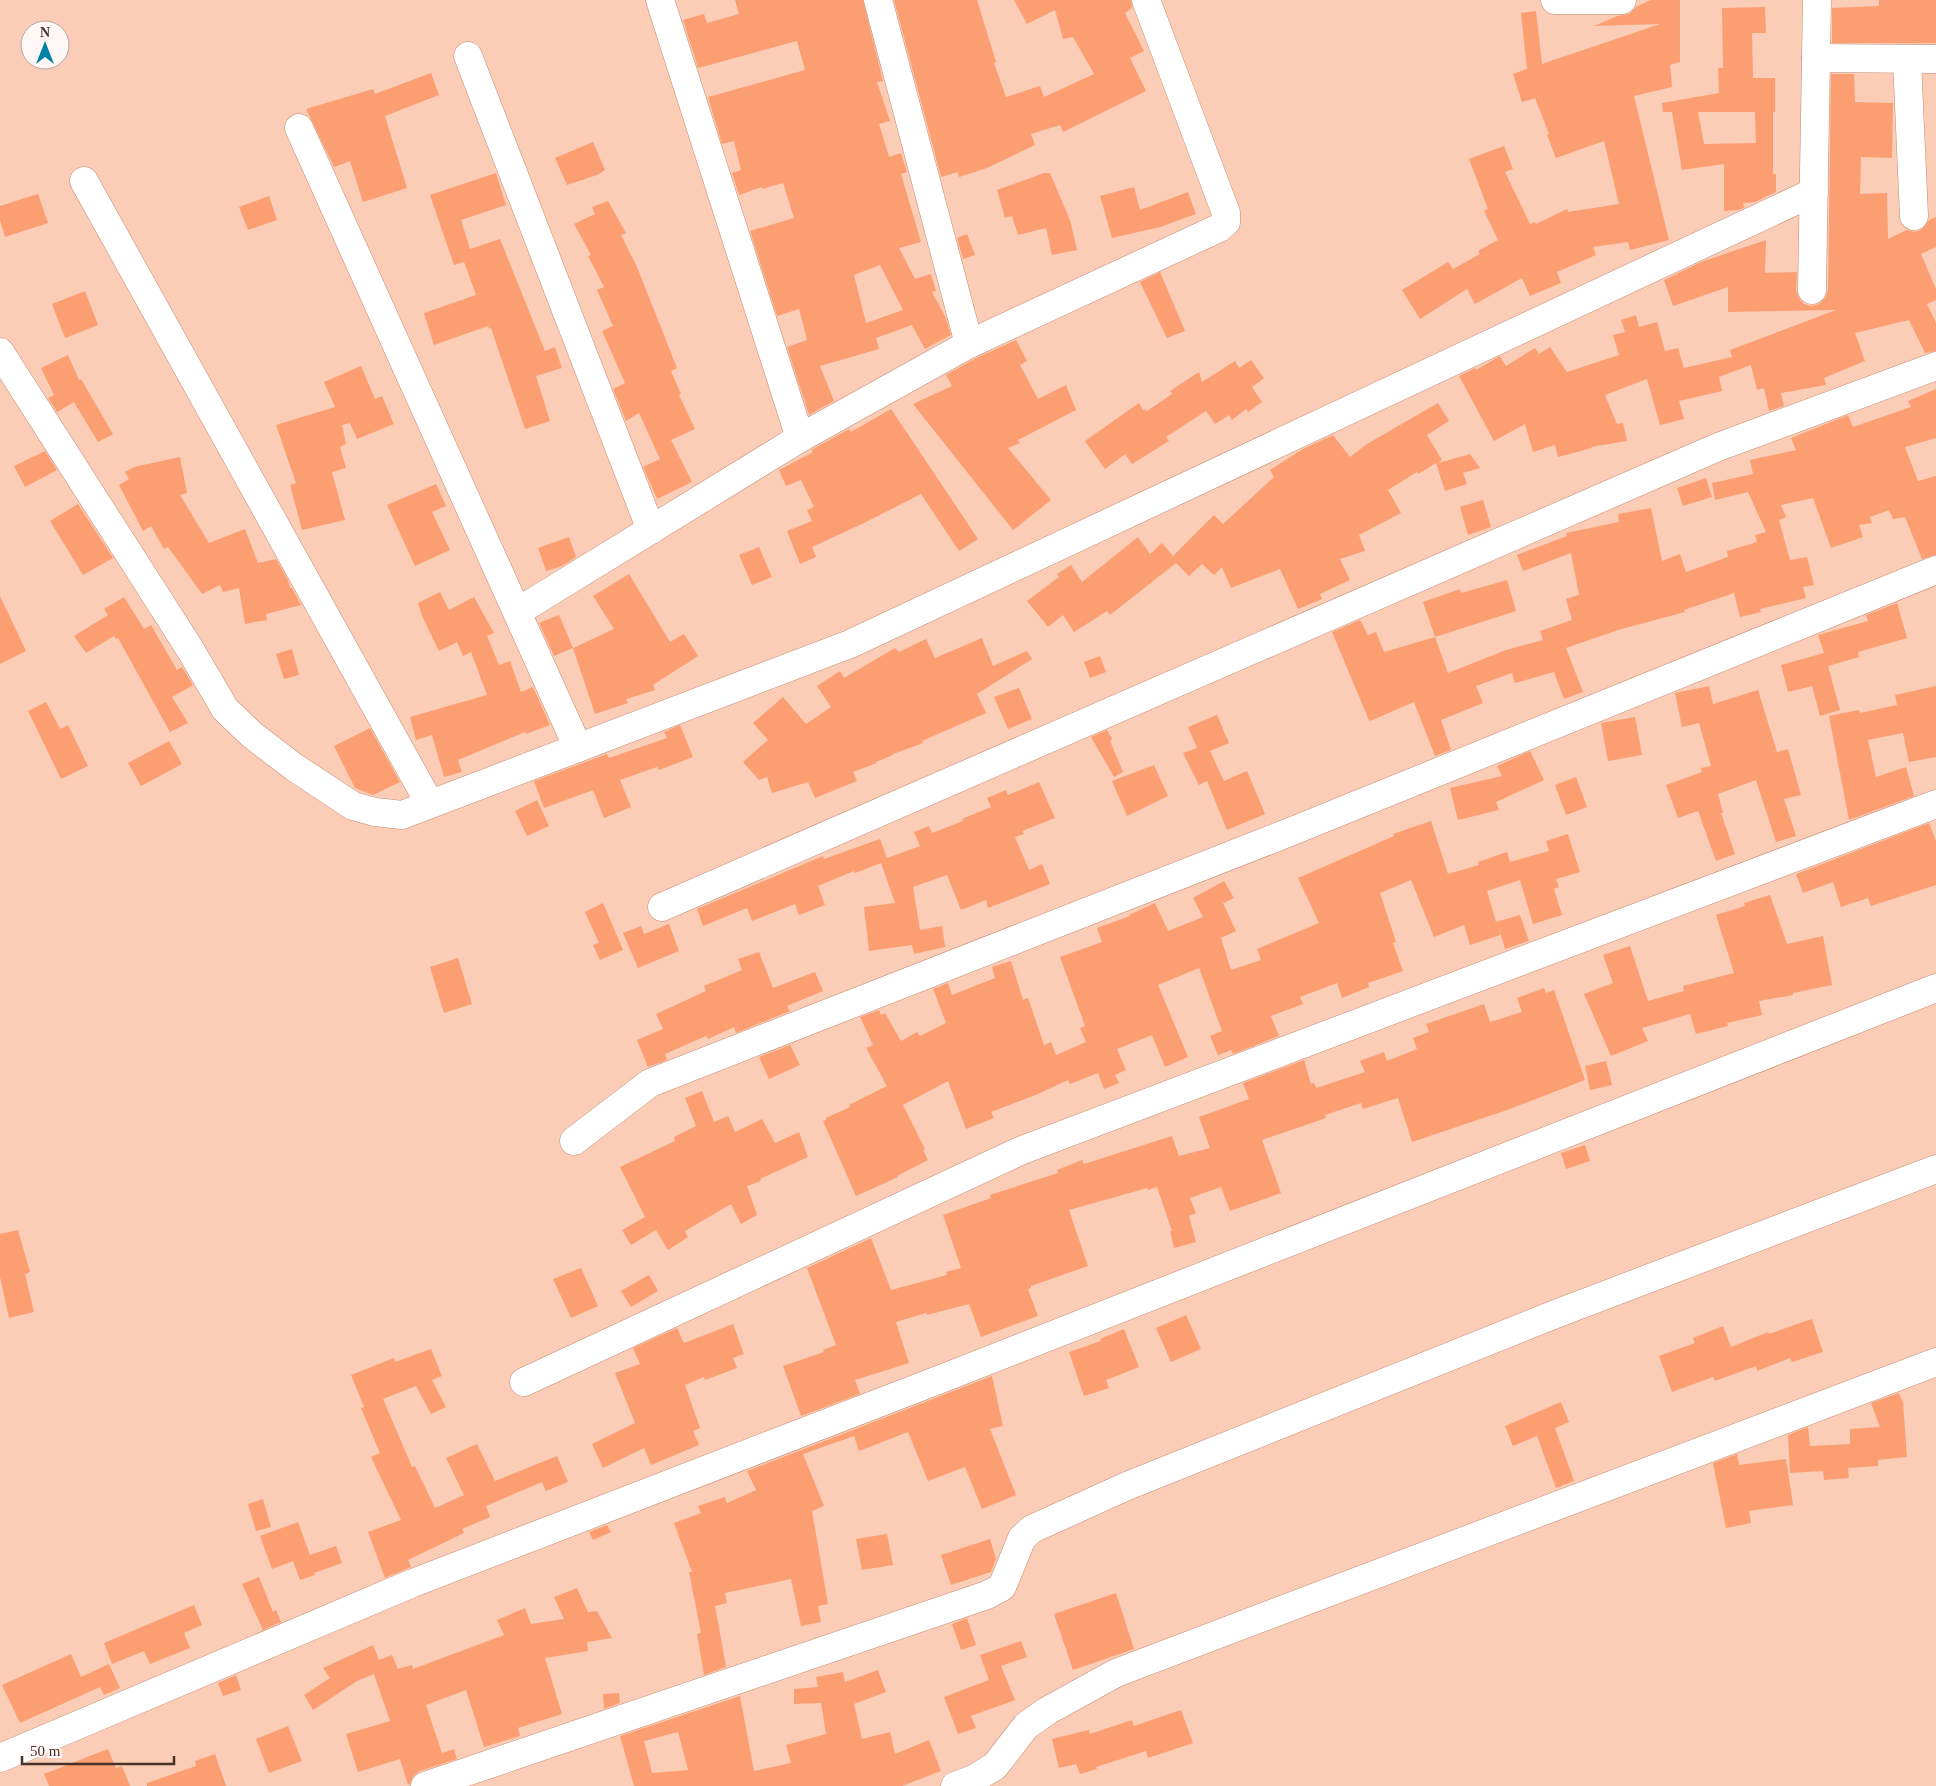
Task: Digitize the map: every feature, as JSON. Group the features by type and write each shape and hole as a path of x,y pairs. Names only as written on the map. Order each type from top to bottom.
{"street":[{"path":"660,0 800,438"},
{"path":"878,0 969,344"},
{"path":"517,612 800,438 969,344 1220,228 1226,222 1226,213 1146,0"},
{"path":"1555,0 1622,0"},
{"path":"1812,290 1817,0"},
{"path":"468,56 651,530"},
{"path":"1816,58 1936,59"},
{"path":"1907,60 1914,216"},
{"path":"299,128 578,748"},
{"path":"84,181 430,804"},
{"path":"0,352 190,649 225,710 251,734 294,767 353,806 376,812 402,814 850,644 1814,192"},
{"path":"662,907 1718,447 1936,366"},
{"path":"574,1141 650,1083 1280,836 1936,570"},
{"path":"524,1382 1020,1150 1936,804"},
{"path":"0,1758 413,1582 974,1366 1936,988"},
{"path":"425,1786 987,1595 1002,1587 1022,1538 1032,1529 1126,1486 1554,1315 1936,1168"},
{"path":"955,1786 974,1779 995,1766 1026,1726 1047,1711 1116,1673 1936,1362"}],"building":[{"path":"735,0 863,0 883,81 877,82 890,121 879,124 889,157 901,153 907,172 901,174 921,242 899,248 915,279 931,274 936,291 932,292 946,318 951,335 925,349 912,325 876,338 879,349 820,366 834,401 809,415 787,347 807,340 799,309 777,316 750,231 794,218 783,183 762,189 762,187 739,195 732,173 741,170 734,141 722,144 708,97 805,70 797,41 698,68 683,20 704,14 707,23 739,14","holes":["880,265 903,310 866,323 854,275"]},
{"path":"894,0 977,0 996,62 994,63 1006,97 1040,86 1044,97 1094,74 1073,37 1063,39 1055,10 1027,24 1014,0 1131,0 1132,8 1125,13 1144,51 1130,58 1146,91 1063,132 1060,125 1031,134 1035,145 987,168 959,177 958,172 941,177"},
{"path":"1651,0 1680,0 1680,62 1670,65 1672,87 1634,96 1669,240 1630,250 1628,242 1593,247 1596,255 1557,272 1561,283 1530,296 1522,278 1475,304 1467,289 1420,319 1402,290 1448,262 1453,269 1480,254 1478,251 1498,240 1484,211 1488,209 1469,159 1504,146 1513,169 1505,172 1530,224 1535,222 1536,224 1567,209 1568,212 1619,204 1604,141 1556,158 1535,98 1522,102 1513,74 1527,69 1521,13 1536,11 1542,64 1660,24 1594,26 1617,16 1629,14 1636,7"},
{"path":"1879,0 1936,0 1936,43 1832,43 1832,8 1879,6"},
{"path":"1765,7 1766,33 1752,33 1753,78 1775,78 1773,174 1776,174 1776,192 1755,202 1743,203 1744,208 1724,211 1724,164 1682,170 1672,112 1663,112 1662,103 1719,93 1718,68 1723,68 1722,8","holes":["1698,112 1755,112 1756,143 1704,144"]},
{"path":"431,73 439,95 385,116 407,188 363,202 350,161 334,167 306,109 373,89 375,94"},
{"path":"1831,74 1854,74 1855,102 1893,103 1892,158 1861,157 1860,194 1887,193 1888,239 1907,230 1915,232 1922,229 1929,220 1936,217 1936,247 1921,254 1936,289 1936,300 1927,304 1936,323 1936,351 1925,353 1909,320 1855,333 1865,361 1824,378 1826,385 1781,393 1784,406 1769,411 1764,388 1757,390 1751,365 1719,377 1722,391 1679,401 1684,419 1660,425 1647,379 1605,395 1617,424 1623,423 1627,441 1591,447 1558,457 1555,445 1533,452 1525,424 1494,441 1459,376 1475,368 1476,370 1500,356 1506,366 1535,348 1539,354 1550,347 1567,372 1619,355 1613,335 1625,332 1621,320 1636,315 1639,327 1657,322 1665,351 1678,348 1684,368 1732,357 1730,350 1836,310 1728,312 1728,287 1673,306 1664,280 1701,262 1766,240 1765,273 1797,272 1796,290 1804,304 1811,306 1819,304 1825,298 1828,290"},
{"path":"593,142 605,170 597,175 567,185 555,158"},
{"path":"496,173 506,205 461,220 470,249 500,239 545,351 555,347 562,368 536,376 550,421 525,429 491,328 489,329 488,326 434,345 424,313 476,295 464,262 454,265 430,195"},
{"path":"1044,173 1050,173 1070,220 1077,250 1052,255 1046,228 1018,235 1012,216 1005,218 997,190"},
{"path":"1134,187 1140,210 1188,192 1196,214 1160,227 1112,238 1100,196"},
{"path":"38,194 48,223 5,237 0,220 0,206"},
{"path":"269,196 277,220 248,230 239,207"},
{"path":"608,201 626,233 621,235 637,267 677,368 671,371 681,394 679,395 695,429 671,440 692,482 657,499 643,467 660,459 639,413 626,421 613,389 625,383 602,331 613,326 597,290 604,287 588,256 591,255 574,224 595,214 592,207"},
{"path":"967,234 975,255 963,259 957,238"},
{"path":"1160,272 1185,331 1167,338 1140,282"},
{"path":"85,291 98,325 65,338 52,304"},
{"path":"1016,340 1027,361 1020,365 1038,399 1066,385 1076,410 1018,440 1020,443 1008,448 1051,500 1013,530 913,404 952,386 946,375 976,358"},
{"path":"68,355 79,380 81,379 113,434 98,442 74,402 57,412 48,398 54,395 41,368"},
{"path":"1251,360 1264,378 1252,387 1262,402 1248,412 1246,409 1232,420 1229,415 1215,424 1206,411 1166,437 1169,441 1132,464 1125,454 1105,469 1085,441 1139,403 1143,410 1147,411 1172,394 1170,391 1199,372 1202,382 1235,361 1239,368"},
{"path":"361,366 375,399 382,396 394,424 357,439 350,423 342,425 346,444 340,447 346,468 332,472 345,520 302,530 290,485 296,483 276,425 335,407 324,382"},
{"path":"1936,389 1936,438 1905,447 1918,481 1936,476 1936,555 1922,559 1905,517 1893,519 1889,510 1870,517 1872,523 1859,525 1863,537 1831,548 1813,498 1781,505 1786,517 1779,520 1790,560 1807,557 1814,585 1803,587 1806,598 1760,609 1761,612 1740,617 1734,593 1684,610 1685,612 1618,630 1566,648 1583,692 1564,699 1554,672 1515,683 1512,673 1476,686 1483,703 1441,720 1451,750 1435,756 1414,702 1370,721 1368,718 1332,632 1360,620 1368,635 1376,632 1384,652 1435,637 1448,673 1506,650 1543,640 1540,631 1572,620 1566,599 1579,595 1571,553 1523,571 1517,555 1567,536 1566,533 1619,522 1618,514 1651,508 1662,561 1680,554 1686,572 1728,557 1727,551 1757,542 1755,535 1766,532 1748,492 1715,500 1712,483 1753,474 1750,460 1796,450 1791,438 1848,415 1853,427 1911,407 1908,401"},
{"path":"1438,403 1449,421 1427,435 1442,460 1438,463 1470,454 1480,468 1463,473 1467,484 1445,491 1436,463 1388,490 1401,513 1359,535 1365,551 1340,559 1350,580 1320,594 1322,599 1298,609 1280,569 1231,588 1222,567 1214,575 1202,564 1189,576 1176,563 1110,615 1107,611 1074,632 1063,615 1048,627 1027,601 1059,577 1057,574 1071,565 1082,582 1138,537 1150,554 1162,543 1173,556 1214,515 1223,524 1274,477 1270,470 1303,449 1333,435 1350,457 1367,444"},
{"path":"891,409 978,539 959,551 921,494 812,547 816,557 800,564 787,531 812,521 807,510 814,507 801,480 786,486 779,470 813,452 811,450 849,429 851,432"},
{"path":"45,451 57,470 25,487 14,466"},
{"path":"180,457 187,493 180,495 209,543 245,529 258,563 276,559 288,580 290,588 292,588 301,605 266,614 267,620 245,624 239,588 223,592 220,585 202,594 168,547 164,549 151,526 143,531 119,485 129,479 125,472 134,467"},
{"path":"1706,478 1712,497 1683,506 1677,488"},
{"path":"436,484 446,506 432,512 450,550 415,566 387,505"},
{"path":"1483,500 1491,527 1468,535 1460,507"},
{"path":"78,504 113,558 83,575 50,521"},
{"path":"569,537 576,557 562,566 546,571 538,548"},
{"path":"759,547 772,577 752,585 739,555"},
{"path":"629,574 670,642 684,634 698,656 653,685 655,690 626,699 628,703 595,714 573,648 614,629 593,596"},
{"path":"1507,580 1516,611 1435,637 1423,602 1460,589 1461,593"},
{"path":"440,592 449,610 474,597 494,633 487,636 499,665 510,661 521,692 533,687 550,725 526,734 525,732 458,760 462,772 444,777 432,735 416,740 410,717 487,695 471,652 463,656 457,642 439,651 422,616 418,603"},
{"path":"0,596 26,651 0,664"},
{"path":"124,597 144,629 151,625 177,670 182,667 193,685 172,697 188,723 170,732 118,638 116,639 114,636 86,653 74,636 108,615 104,609"},
{"path":"1897,603 1907,638 1858,652 1859,657 1828,666 1840,710 1820,716 1812,686 1788,692 1781,665 1824,653 1818,635 1868,621 1866,615"},
{"path":"559,615 573,648 554,656 539,623"},
{"path":"982,638 993,666 1027,651 1032,659 977,694 986,713 922,741 923,743 853,772 857,781 815,798 808,782 772,793 767,777 759,780 743,762 768,740 753,723 783,697 806,724 831,707 817,686 840,671 844,678 895,648 899,652 926,639 935,658"},
{"path":"292,649 299,675 284,679 276,654"},
{"path":"1100,656 1106,672 1090,678 1084,662"},
{"path":"1709,686 1713,704 1758,690 1777,752 1788,749 1801,795 1784,799 1796,836 1776,842 1756,780 1718,794 1723,813 1721,813 1735,854 1716,861 1698,811 1678,818 1666,785 1702,772 1701,768 1711,766 1699,723 1682,727 1675,693"},
{"path":"1936,686 1936,757 1909,762 1903,733 1868,740 1876,777 1906,767 1914,796 1849,820 1829,716 1859,710 1860,713 1897,705 1895,695"},
{"path":"1019,688 1032,719 1008,729 994,697"},
{"path":"46,702 60,729 68,725 88,766 61,779 28,711"},
{"path":"1217,715 1229,743 1210,751 1224,781 1247,771 1265,814 1227,830 1207,781 1199,785 1183,753 1197,748 1188,727"},
{"path":"1635,717 1642,755 1608,761 1601,723"},
{"path":"680,725 693,757 659,770 657,767 620,780 631,807 604,818 593,790 544,808 534,781 607,754 609,758 667,738 664,732"},
{"path":"370,728 400,782 373,795 355,788 334,746"},
{"path":"1107,730 1123,772 1114,777 1091,737"},
{"path":"169,741 182,764 141,786 128,763"},
{"path":"1530,751 1544,780 1496,802 1499,810 1458,820 1450,788 1502,776 1497,766"},
{"path":"1154,765 1168,796 1127,816 1112,781"},
{"path":"1576,777 1587,807 1566,815 1555,785"},
{"path":"1039,782 1055,818 1022,831 1024,834 1015,837 1029,870 1042,864 1050,884 988,908 986,900 961,910 947,875 913,887 920,930 942,926 945,947 914,954 912,945 869,951 864,907 895,903 881,863 855,873 854,871 818,886 825,905 799,915 795,904 752,921 747,908 703,926 697,909 823,856 824,859 880,839 887,858 920,846 914,832 929,826 932,833 963,821 962,819 991,807 987,798 1006,790 1008,795"},
{"path":"537,800 549,826 527,836 515,811"},
{"path":"1431,821 1448,874 1479,865 1478,862 1507,852 1510,862 1549,851 1546,841 1568,834 1580,872 1556,879 1559,887 1554,889 1562,915 1533,924 1520,880 1487,891 1496,922 1520,915 1529,941 1505,949 1499,929 1500,935 1470,945 1464,925 1434,937 1411,880 1380,893 1396,942 1393,943 1403,971 1368,983 1369,987 1342,998 1337,983 1300,997 1303,1004 1271,1016 1279,1036 1233,1054 1231,1050 1218,1055 1210,1036 1222,1031 1199,968 1158,985 1188,1057 1165,1067 1152,1035 1117,1049 1126,1070 1115,1075 1119,1083 1104,1089 1098,1073 1070,1084 1068,1080 991,1112 994,1118 966,1129 948,1081 903,1105 925,1149 923,1150 928,1160 898,1177 856,1196 823,1121 850,1107 849,1105 887,1086 866,1048 873,1045 860,1017 879,1010 881,1015 885,1013 901,1041 917,1032 920,1036 946,1023 933,989 948,983 952,995 995,978 992,967 1011,961 1023,1000 1028,998 1044,1045 1051,1042 1056,1055 1086,1042 1080,1028 1085,1026 1060,957 1102,942 1097,928 1130,916 1155,903 1168,931 1203,917 1193,898 1224,881 1234,898 1223,903 1236,931 1221,938 1231,970 1261,960 1257,949 1319,923 1298,878 1394,836 1393,834"},
{"path":"1929,823 1936,841 1936,885 1871,906 1868,898 1841,907 1833,882 1803,893 1796,874"},
{"path":"1770,895 1787,944 1823,936 1832,985 1759,1001 1762,1015 1727,1023 1728,1026 1696,1034 1690,1014 1642,1028 1648,1041 1611,1056 1584,994 1613,983 1603,955 1630,946 1648,1001 1684,991 1683,986 1734,973 1716,915 1745,906 1744,903"},
{"path":"603,903 623,950 600,960 593,945 599,943 585,912"},
{"path":"669,924 679,951 638,968 623,933 641,926 644,934"},
{"path":"759,952 773,988 815,972 823,991 787,1006 790,1011 736,1033 734,1027 708,1039 706,1036 665,1054 667,1060 648,1067 637,1040 663,1029 656,1014 706,991 704,986 742,970 738,959"},
{"path":"458,958 472,1004 444,1013 430,967"},
{"path":"1544,988 1546,993 1554,990 1585,1080 1507,1110 1412,1142 1398,1098 1363,1109 1361,1103 1325,1115 1326,1118 1262,1140 1281,1193 1230,1211 1221,1187 1190,1198 1196,1213 1189,1216 1196,1242 1174,1248 1170,1231 1172,1231 1157,1187 1148,1190 1147,1188 1069,1210 1088,1266 1031,1286 1028,1289 1038,1316 981,1337 969,1304 927,1315 926,1313 896,1322 909,1363 855,1380 860,1394 801,1416 783,1366 824,1352 823,1350 836,1345 807,1268 871,1238 891,1290 947,1275 946,1272 961,1268 943,1215 991,1198 990,1195 1058,1173 1057,1170 1082,1160 1084,1164 1172,1136 1179,1156 1210,1148 1199,1117 1249,1099 1243,1083 1304,1060 1311,1084 1314,1083 1316,1088 1365,1072 1360,1061 1384,1052 1387,1061 1417,1049 1413,1038 1429,1032 1426,1024 1484,1004 1490,1022 1522,1012 1517,998"},
{"path":"790,1045 800,1065 769,1079 759,1057"},
{"path":"1606,1061 1612,1085 1590,1090 1585,1066"},
{"path":"702,1091 714,1122 728,1116 735,1132 762,1119 775,1143 799,1132 808,1157 747,1186 757,1215 741,1224 731,1204 685,1231 688,1237 668,1250 656,1230 631,1245 622,1230 645,1217 620,1167 675,1141 674,1137 696,1126 685,1098"},
{"path":"1585,1145 1590,1161 1566,1169 1561,1153"},
{"path":"18,1230 30,1272 25,1274 34,1312 9,1318 0,1277 0,1234"},
{"path":"581,1268 598,1306 571,1318 553,1279"},
{"path":"649,1275 658,1291 631,1307 621,1291"},
{"path":"1186,1315 1201,1349 1171,1362 1156,1328"},
{"path":"1812,1319 1823,1352 1792,1362 1790,1358 1757,1371 1756,1366 1715,1381 1713,1377 1672,1392 1659,1356 1695,1343 1693,1338 1723,1326 1731,1347 1768,1332 1769,1334"},
{"path":"733,1324 744,1354 733,1358 737,1368 705,1380 704,1377 685,1385 700,1428 693,1431 699,1445 651,1465 644,1448 603,1468 592,1444 635,1423 615,1373 640,1364 633,1348 677,1328 684,1343"},
{"path":"1124,1329 1139,1367 1106,1380 1109,1388 1084,1396 1069,1352 1101,1341 1100,1339"},
{"path":"431,1349 442,1376 432,1380 446,1407 431,1414 416,1386 383,1399 412,1467 415,1466 435,1508 464,1495 446,1458 477,1444 495,1481 557,1456 568,1482 546,1491 542,1482 486,1506 490,1517 462,1529 464,1533 408,1560 411,1567 385,1578 368,1532 401,1520 371,1457 380,1453 361,1408 364,1407 351,1375 394,1358 395,1362"},
{"path":"992,1376 1003,1426 990,1429 1016,1495 982,1509 965,1467 928,1481 908,1432 859,1451 854,1436 803,1454 824,1506 812,1511 828,1604 818,1606 821,1622 801,1626 791,1579 725,1593 727,1603 715,1606 726,1667 704,1675 697,1634 701,1633 689,1572 692,1572 674,1523 701,1513 698,1506 725,1497 727,1503 756,1490 747,1471"},
{"path":"1899,1393 1903,1403 1907,1457 1878,1460 1878,1466 1848,1468 1849,1478 1824,1480 1823,1471 1790,1473 1788,1435 1808,1427 1810,1446 1850,1444 1850,1429 1880,1427 1871,1403"},
{"path":"1561,1402 1569,1422 1555,1428 1574,1481 1556,1488 1537,1436 1513,1446 1505,1426"},
{"path":"1737,1454 1739,1465 1786,1459 1793,1505 1749,1511 1751,1523 1726,1528 1713,1463"},
{"path":"263,1499 271,1527 256,1531 248,1504"},
{"path":"298,1522 310,1555 336,1546 342,1563 300,1580 293,1561 272,1569 260,1536"},
{"path":"607,1525 611,1532 593,1540 589,1532"},
{"path":"887,1534 893,1565 862,1570 856,1539"},
{"path":"990,1539 996,1559 991,1572 951,1585 941,1555"},
{"path":"259,1577 273,1612 276,1610 281,1622 263,1630 242,1584"},
{"path":"577,1588 588,1612 597,1611 612,1638 587,1642 588,1651 545,1658 562,1714 518,1728 520,1736 484,1747 466,1690 426,1705 442,1753 454,1749 457,1759 420,1771 413,1776 408,1785 400,1759 358,1772 346,1734 390,1721 374,1674 357,1681 313,1710 304,1695 330,1678 323,1668 373,1645 379,1660 392,1655 398,1669 412,1665 413,1669 504,1635 497,1620 525,1608 531,1624 564,1619 554,1597"},
{"path":"1116,1593 1134,1649 1073,1670 1054,1614"},
{"path":"194,1605 202,1625 184,1633 190,1648 150,1664 144,1651 112,1664 104,1643"},
{"path":"967,1618 976,1645 961,1650 952,1624"},
{"path":"1021,1641 1027,1657 1001,1666 1015,1700 971,1716 976,1728 958,1734 944,1697 989,1680 980,1655"},
{"path":"71,1654 81,1677 109,1664 120,1688 104,1695 100,1687 20,1723 2,1685"},
{"path":"878,1670 886,1692 854,1704 862,1739 890,1732 895,1754 929,1740 941,1771 902,1786 634,1786 620,1736 740,1696 754,1771 791,1763 786,1745 826,1734 821,1703 794,1704 794,1689 818,1687 816,1677 843,1672 845,1682","holes":["678,1732 688,1770 652,1773 644,1741"]},
{"path":"236,1675 241,1690 223,1696 218,1683"},
{"path":"619,1693 620,1703 604,1709 603,1694"},
{"path":"1181,1710 1193,1743 1148,1758 1146,1751 1080,1774 1076,1764 1059,1768 1052,1739 1089,1730 1090,1734 1132,1720 1134,1726"},
{"path":"288,1726 302,1761 269,1773 256,1739"},
{"path":"108,1749 116,1768 122,1766 130,1786 49,1786 44,1774"},
{"path":"215,1754 226,1786 147,1786 147,1783 196,1766 195,1761"}]}
